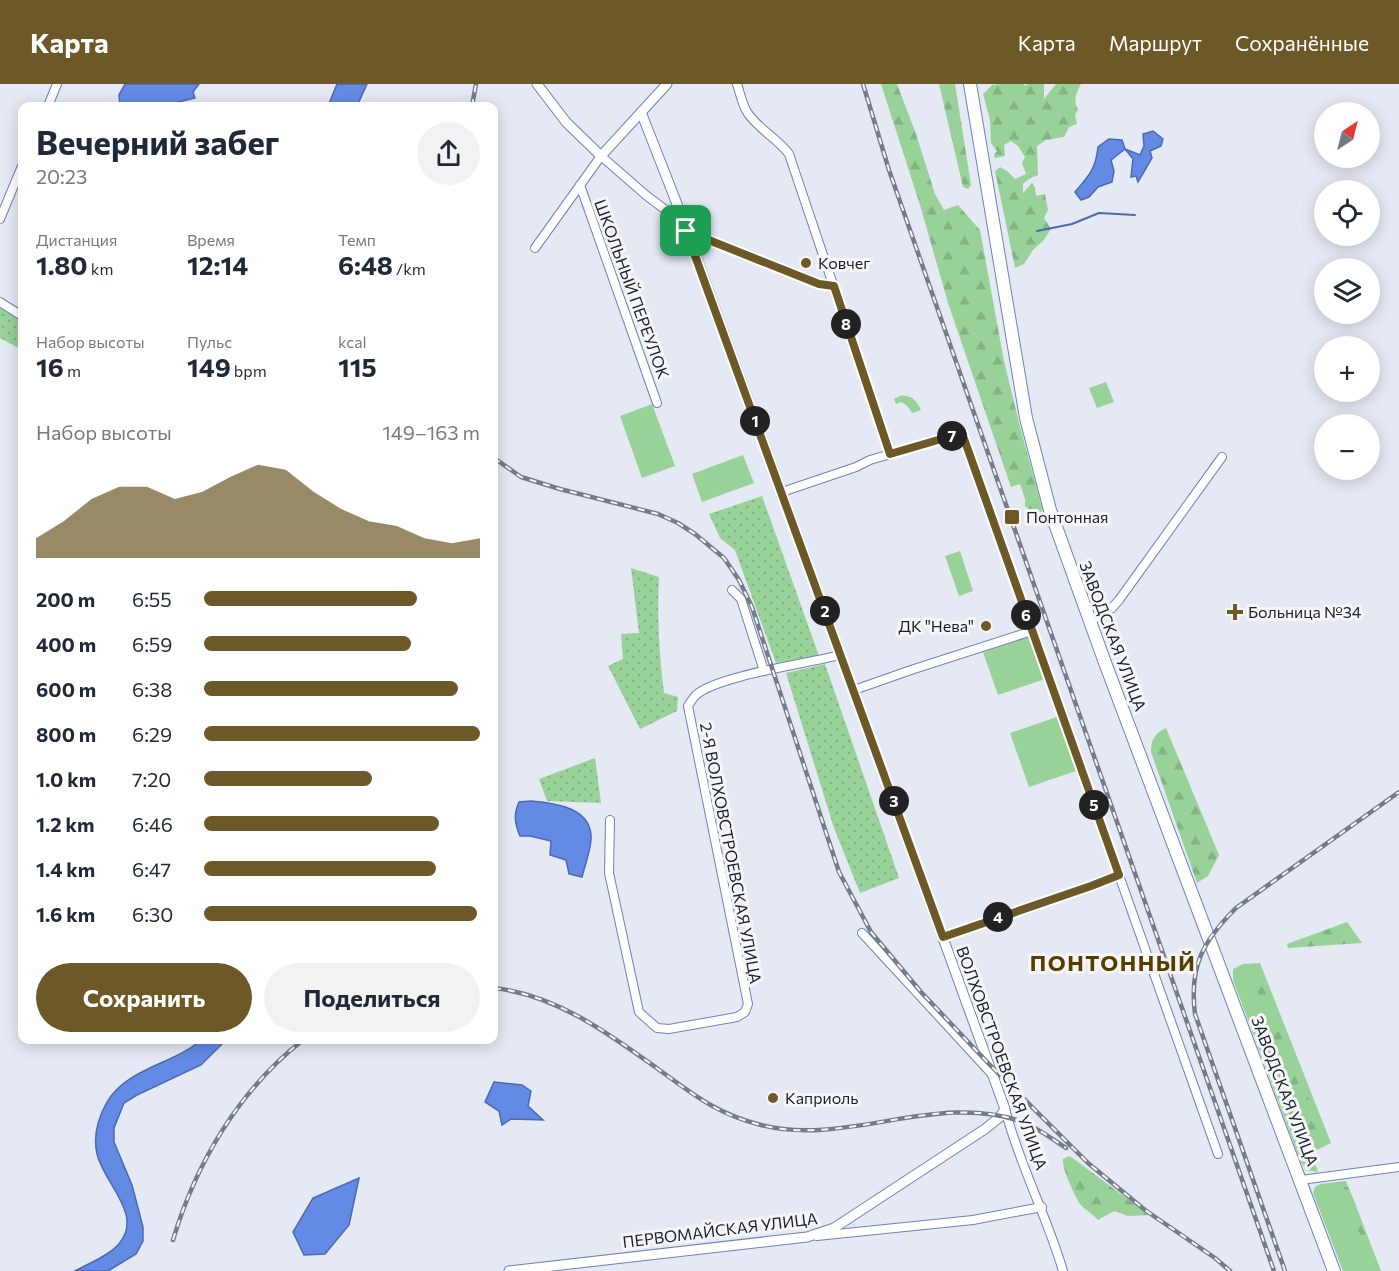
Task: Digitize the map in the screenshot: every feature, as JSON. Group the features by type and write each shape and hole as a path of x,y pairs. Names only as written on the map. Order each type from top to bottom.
{"main road":[{"name":"ЗАВОДСКАЯ УЛИЦА","path":"970,84 1030,436 1050,510 1334,1271"}],"street":[{"path":"50,102 57,84"},
{"path":"537,84 566,122 601,156 685,227 819,284 834,286"},
{"path":"535,248 601,156 667,84"},
{"path":"737,84 743,106 749,115 789,154 890,454"},
{"name":"ВОЛХОВСТРОЕВСКАЯ УЛИЦА","path":"641,112 782,492 993,1075 1014,1140 1042,1207 1063,1271"},
{"path":"0,219 18,176"},
{"name":"ШКОЛЬНЫЙ ПЕРЕУЛОК","path":"580,185 657,403"},
{"path":"0,302 18,313"},
{"path":"782,492 890,454 962,433 1218,1154"},
{"path":"1090,621 1112,608 1119,600 1222,457"},
{"path":"732,590 741,599 764,672 840,655"},
{"path":"854,690 1032,631"},
{"name":"2-Я ВОЛХОВСТРОЕВСКАЯ УЛИЦА","path":"610,820 609,873 639,1012 657,1028 669,1029 737,1017 745,1012 748,1005 688,706 697,694 712,686 764,672"},
{"path":"943,937 1119,875"},
{"path":"862,933 993,1075"},
{"name":"ПЕРВОМАЙСКАЯ УЛИЦА","path":"509,1271 807,1237 834,1228 985,1129 1000,1117 1005,1109"},
{"path":"1301,1180 1399,1167"},
{"path":"807,1237 973,1220 1042,1207"}],"green space":[{"path":"881,84 897,84 935,194 944,210 958,205 980,230 1004,361 1043,511 1034,514 1025,506 1020,484 1011,487 948,303 920,205"},
{"path":"939,84 955,84 971,185 968,189 963,187"},
{"path":"1024,84 1025,86 1044,84 1044,99 1056,84 1081,84 1076,97 1077,124 1069,127 1064,137 1046,140 1037,146 1038,175 1023,184 1023,193 1032,183 1036,196 1045,194 1048,210 1044,218 1051,229 1024,264 1015,268 995,171 1000,167 1015,179 1026,174 1022,163 1025,157 1018,146 1011,141 1004,145 1005,156 995,158 997,151 991,143 990,120 983,94 992,85"},
{"path":"0,308 18,319 18,348 0,338"},
{"path":"1106,382 1114,402 1097,408 1089,388"},
{"path":"900,396 913,399 921,410 912,413 903,403 896,404 894,399"},
{"path":"652,404 675,466 642,478 620,416"},
{"path":"743,455 754,483 702,502 692,474"},
{"path":"762,496 819,656 776,663 735,550 720,538 709,514"},
{"path":"960,551 973,591 959,596 945,556"},
{"path":"631,568 659,577 659,635 664,693 678,697 677,711 640,729 608,666 623,659 621,634 639,633"},
{"path":"1031,636 1045,679 998,695 983,652"},
{"path":"825,664 899,878 860,893 834,828 786,673"},
{"path":"1057,717 1076,771 1029,787 1010,733"},
{"path":"1166,728 1219,855 1208,876 1197,883 1151,752 1154,738"},
{"path":"595,758 601,803 547,801 539,779"},
{"path":"1347,922 1362,943 1288,948 1287,944"},
{"path":"1260,963 1331,1143 1311,1153 1318,1172 1306,1170 1301,1162 1233,980 1233,969 1243,964"},
{"path":"1261,987 1266,988 1265,1013 1272,1013 1272,1022 1278,1025 1282,1039 1279,1047 1270,1044 1269,1034 1261,1025 1253,1009 1258,1003 1258,990"},
{"path":"1283,1055 1288,1057 1287,1067 1298,1073 1298,1085 1305,1088 1314,1111 1319,1133 1317,1137 1306,1137 1304,1145 1300,1143 1290,1113 1291,1092 1283,1077 1278,1073 1279,1058"},
{"path":"1069,1156 1149,1215 1128,1216 1114,1211 1098,1220 1080,1204 1072,1189 1063,1163 1063,1159"},
{"path":"1346,1181 1380,1271 1343,1271 1313,1193 1315,1187 1320,1184"},
{"path":"1343,1187 1348,1187 1353,1198 1381,1271 1369,1269 1364,1260 1364,1240 1349,1216 1349,1202"}],"water":[{"path":"125,84 199,84 193,92 195,98 178,102 120,102 119,95"},
{"path":"337,84 367,84 359,102 330,102"},
{"path":"1153,131 1163,139 1161,146 1150,151 1152,158 1138,182 1136,176 1131,177 1133,159 1125,149 1140,155 1144,146 1143,134"},
{"path":"1109,139 1122,140 1125,149 1111,160 1114,171 1112,182 1098,187 1089,197 1081,200 1075,192 1091,171 1096,161 1098,147"},
{"path":"519,802 551,803 571,809 586,821 590,829 591,840 582,877 569,874 566,860 550,855 551,841 520,836 515,819 517,807"},
{"path":"196,1044 222,1044 201,1065 124,1103 114,1128 114,1142 132,1185 143,1227 143,1241 136,1254 108,1271 75,1271 109,1253 125,1234 127,1222 125,1211 101,1165 96,1147 97,1127 107,1102 126,1081"},
{"path":"494,1082 522,1085 531,1091 528,1106 543,1120 511,1119 502,1125 499,1111 485,1102"},
{"path":"359,1178 349,1225 325,1254 304,1255 293,1232 313,1198"}],"waterway":[{"path":"1037,231 1072,224 1099,213 1135,215"}],"railway":[{"path":"473,102 476,84"},
{"path":"863,84 889,170 1274,1271"},
{"path":"498,461 521,477 658,514 695,534 724,558 739,580 752,607 839,872 871,932 921,992 1088,1163 1145,1210 1215,1258 1230,1271"},
{"path":"1285,1271 1195,1014 1194,982 1197,968 1207,943 1236,908 1399,792"},
{"path":"498,989 517,992 560,1007 620,1042 707,1103 745,1121 793,1130 859,1126 958,1112 991,1114 1029,1124 1066,1148"},
{"path":"173,1240 194,1183 223,1130 259,1082 298,1044"}],"place":[{"name":"Ковчег","path":"806,263"},
{"name":"Понтонная","path":"1012,517"},
{"name":"Больница №34","path":"1235,612"},
{"name":"ДК \"Нева\"","path":"986,626"},
{"name":"Каприоль","path":"773,1098"}],"district":[{"name":"ПОНТОННЫЙ","path":"1113,963"}],"route":[{"path":"686,231 819,284 834,286 890,454 962,433 1119,875 943,937 686,231"}]}
